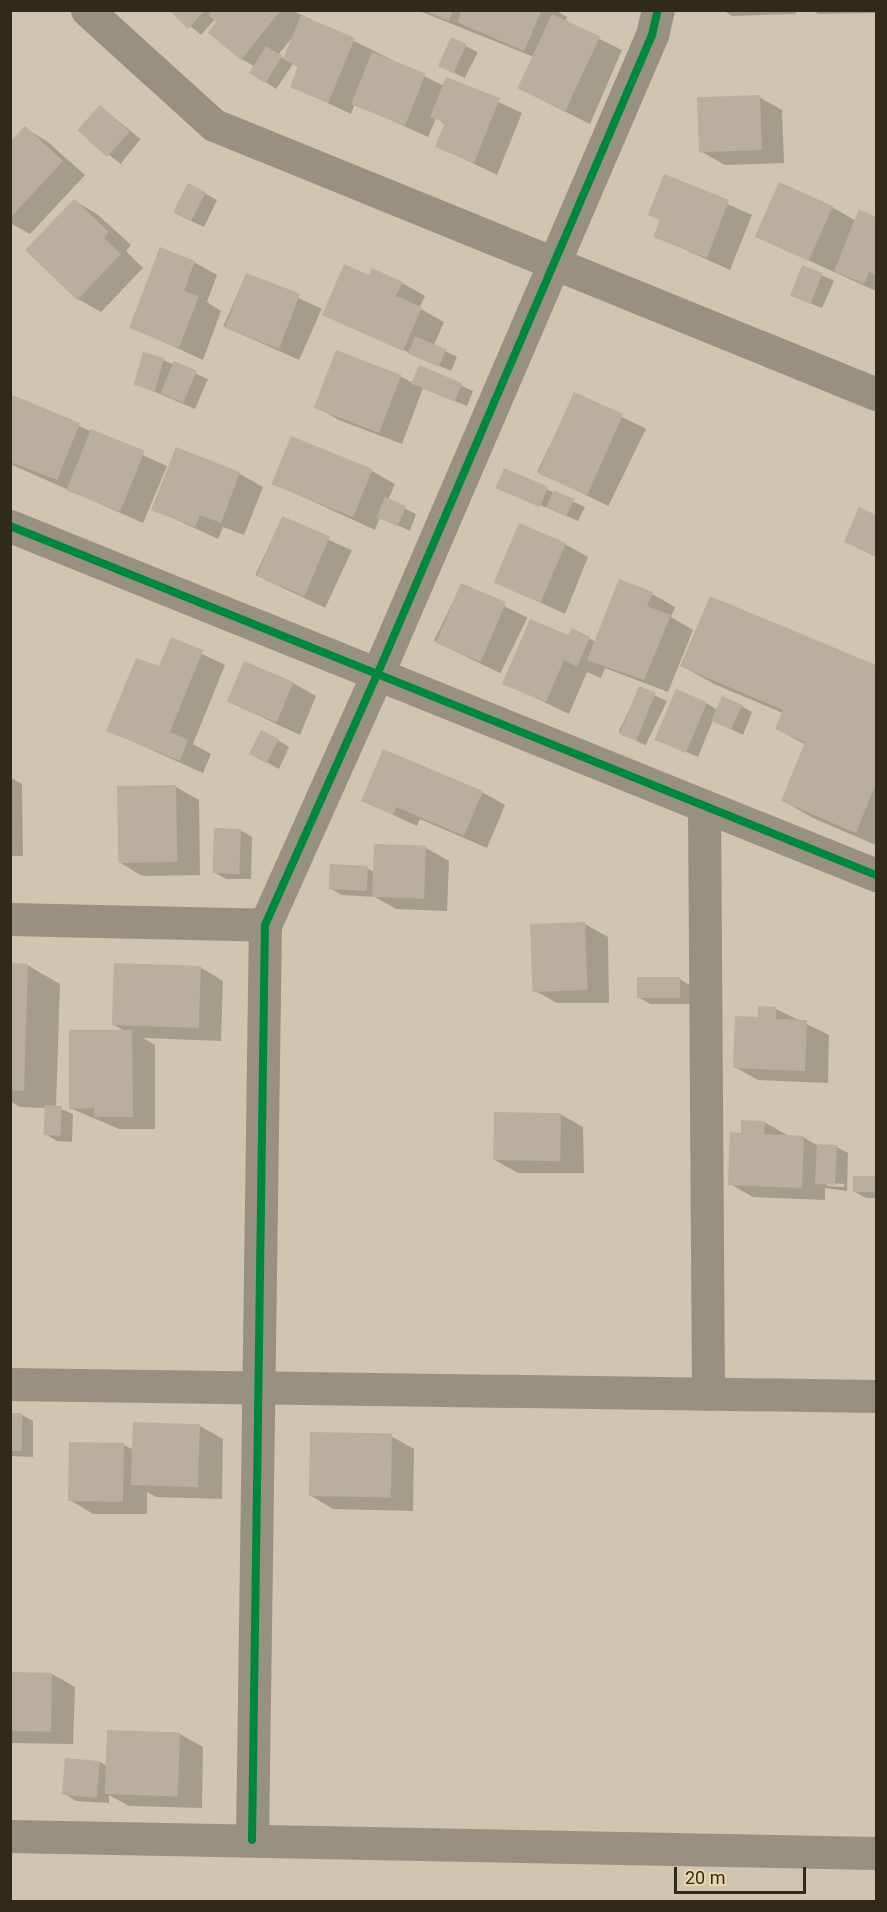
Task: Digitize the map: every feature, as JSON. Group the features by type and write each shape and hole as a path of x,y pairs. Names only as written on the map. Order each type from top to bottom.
{"street":[{"path":"87,10 214,125 876,394"},
{"path":"252,1840 265,925 377,675 554,264 652,35 658,10"},
{"path":"10,526 876,875"},
{"path":"704,806 708,1394"},
{"path":"10,919 265,925"},
{"path":"10,1384 876,1396"},
{"path":"10,1836 876,1852"}],"building":[{"path":"169,10 205,10 188,29"},
{"path":"212,10 281,10 241,60 208,33 216,22 209,15"},
{"path":"424,10 453,10 449,21"},
{"path":"462,10 542,10 524,51 457,22"},
{"path":"552,14 600,36 565,111 517,88"},
{"path":"301,15 355,38 328,103 290,87 298,66 283,59"},
{"path":"451,37 467,44 454,73 438,66"},
{"path":"266,46 282,56 265,83 249,73"},
{"path":"372,52 426,74 405,126 351,104"},
{"path":"446,77 500,98 474,163 435,147 445,122 430,117"},
{"path":"760,95 762,150 699,152 697,97"},
{"path":"100,105 130,132 107,157 77,130"},
{"path":"25,126 63,161 10,218 10,142"},
{"path":"664,174 729,200 707,258 653,237 660,220 648,215"},
{"path":"779,182 833,206 808,261 755,237"},
{"path":"188,183 206,192 191,221 173,212"},
{"path":"74,199 109,232 104,238 121,254 77,300 25,250"},
{"path":"859,209 876,217 876,275 869,272 864,284 834,271"},
{"path":"160,247 195,261 184,291 199,296 179,348 129,328"},
{"path":"344,264 369,275 372,268 403,282 396,296 422,307 403,351 322,315"},
{"path":"802,265 823,273 811,304 790,296"},
{"path":"246,273 300,294 279,349 225,328"},
{"path":"415,336 446,349 439,367 408,353"},
{"path":"336,350 401,375 379,433 314,408"},
{"path":"143,352 164,358 155,391 134,385"},
{"path":"174,361 197,371 183,403 160,393"},
{"path":"419,365 462,383 454,402 411,383"},
{"path":"574,392 623,414 587,495 538,473"},
{"path":"10,394 80,423 57,480 10,462"},
{"path":"91,429 145,451 120,512 66,490"},
{"path":"291,436 373,469 353,517 272,484"},
{"path":"176,447 240,472 221,523 200,515 195,527 151,510"},
{"path":"504,468 548,487 540,507 495,488"},
{"path":"554,490 574,499 566,516 546,507"},
{"path":"385,497 406,506 398,526 376,517"},
{"path":"859,507 876,515 876,556 844,542"},
{"path":"282,516 330,536 304,596 257,576"},
{"path":"519,523 566,543 541,603 494,583"},
{"path":"619,579 653,592 647,606 671,615 644,680 587,660"},
{"path":"461,583 506,602 481,662 436,643"},
{"path":"710,596 876,665 876,783 856,833 781,801 805,742 775,729 783,710 680,666"},
{"path":"530,619 568,635 572,628 590,637 577,667 564,660 546,702 502,684"},
{"path":"171,637 203,650 170,732 188,740 180,761 106,731 136,658 159,666"},
{"path":"244,661 294,682 277,723 227,702"},
{"path":"639,686 656,693 636,741 620,734"},
{"path":"676,689 707,702 686,753 655,740"},
{"path":"722,696 742,705 731,730 711,721"},
{"path":"261,730 279,739 267,763 249,754"},
{"path":"383,749 483,791 464,836 396,807 393,815 361,801"},
{"path":"176,785 177,862 118,863 117,786"},
{"path":"214,828 241,829 239,874 212,873"},
{"path":"374,844 426,846 424,899 372,897"},
{"path":"330,864 368,866 367,891 329,889"},
{"path":"585,922 587,990 532,992 530,924"},
{"path":"10,963 28,964 24,1091 10,1090"},
{"path":"114,963 201,966 199,1028 112,1025"},
{"path":"637,977 680,977 680,998 637,998"},
{"path":"758,1006 776,1007 776,1019 807,1020 805,1071 733,1068 735,1016 758,1017"},
{"path":"69,1030 132,1030 133,1117 94,1117 94,1108 69,1109"},
{"path":"45,1105 62,1106 60,1136 43,1135"},
{"path":"494,1112 561,1113 560,1161 493,1160"},
{"path":"741,1120 765,1121 764,1134 804,1136 802,1188 728,1185 730,1132 741,1133"},
{"path":"817,1144 837,1145 835,1185 815,1184"},
{"path":"853,1176 876,1176 876,1192 853,1192"},
{"path":"10,1413 22,1413 22,1451 10,1451"},
{"path":"133,1422 200,1424 198,1487 131,1485"},
{"path":"310,1432 392,1433 391,1497 309,1496"},
{"path":"69,1442 124,1443 123,1502 68,1501"},
{"path":"10,1672 52,1673 51,1732 10,1731"},
{"path":"107,1730 180,1733 178,1797 105,1794"},
{"path":"65,1758 100,1761 97,1798 62,1795"}],"cycle path":[{"path":"252,1840 265,925 377,675 652,35 658,10"},
{"path":"10,526 876,875"}]}
